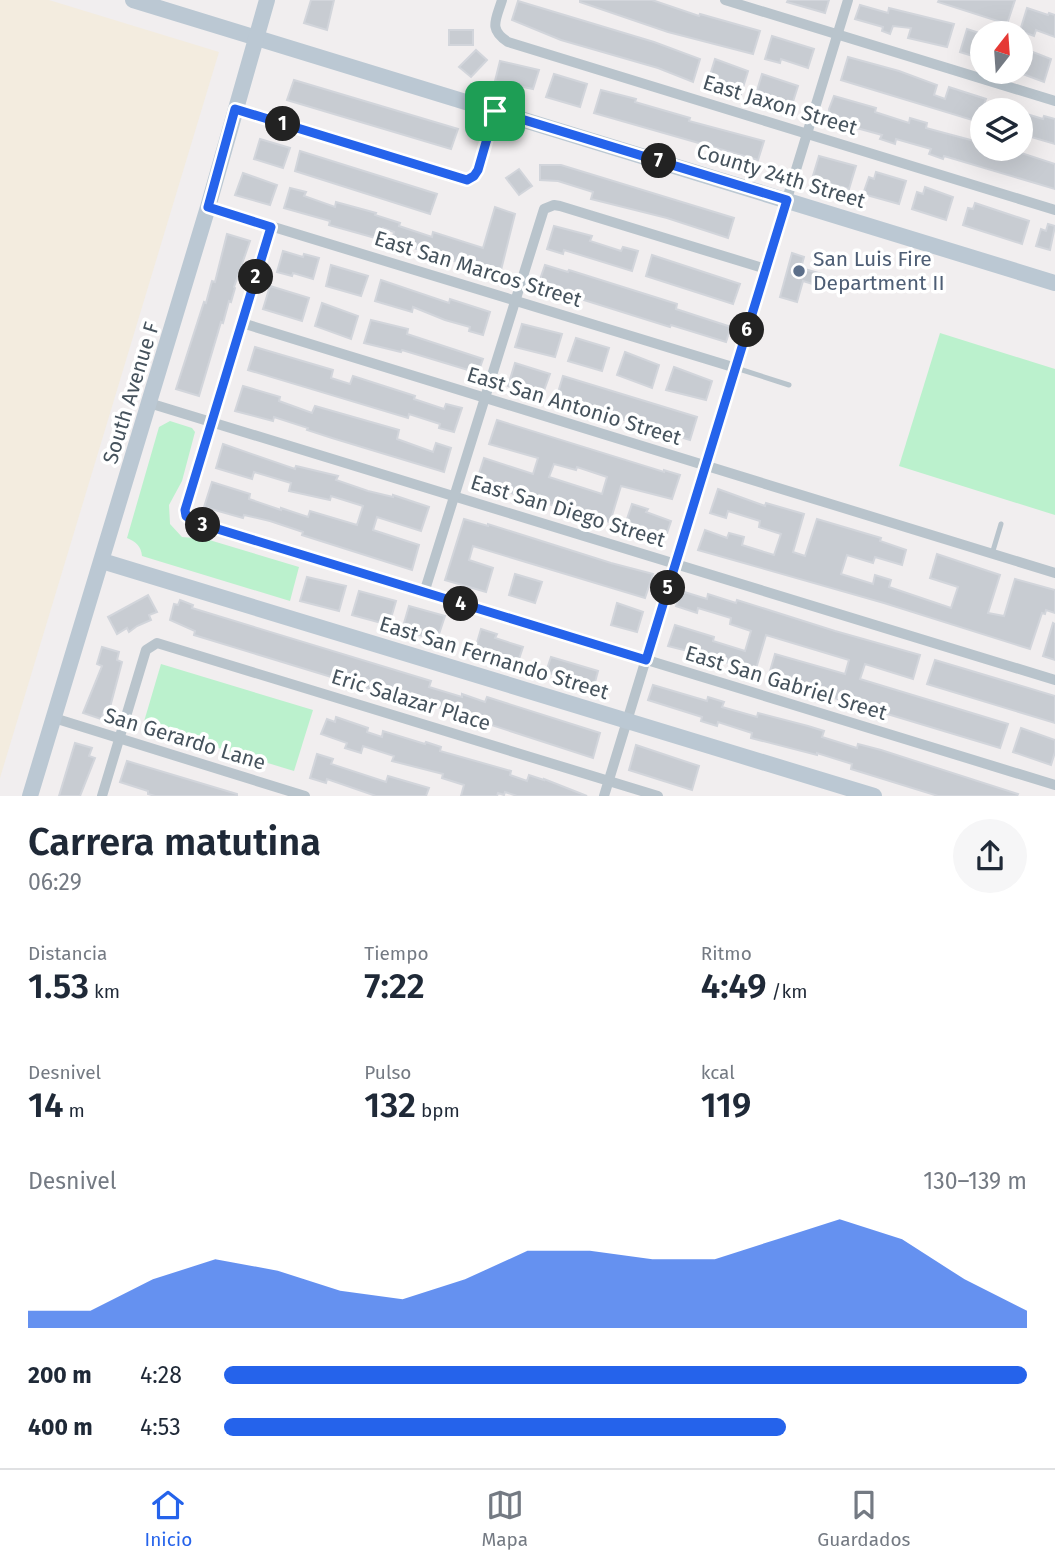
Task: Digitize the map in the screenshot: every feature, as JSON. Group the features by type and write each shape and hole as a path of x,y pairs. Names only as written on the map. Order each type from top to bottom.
{"street":[{"name":"County 24th Street","path":"133,0 1055,283"},
{"name":"South Avenue F","path":"30,796 208,207 267,0"},
{"name":"East Jaxon Street","path":"502,0 495,23 496,33 508,43 1055,210"},
{"path":"725,0 1055,101"},
{"path":"604,796 848,0"},
{"path":"235,109 470,179 478,170 495,111"},
{"path":"424,593 541,213 547,207 560,206 766,269"},
{"name":"East San Marcos Street","path":"208,207 736,368"},
{"path":"212,422 271,227"},
{"name":"East San Antonio Street","path":"242,323 1055,573"},
{"name":"East San Diego Street","path":"149,402 1055,680"},
{"name":"East San Gabriel Sreet","path":"212,422 185,510 186,516 198,523 1055,785"},
{"name":"East San Fernando Street","path":"102,561 874,796"},
{"name":"Eric Salazar Place","path":"119,739 146,650 152,644 162,643 657,796"},
{"name":"San Gerardo Lane","path":"54,718 305,796"},
{"path":"102,796 119,739"}],"lane":[{"path":"736,368 789,385"},
{"path":"992,554 1000,524"}],"green space":[{"path":"940,333 1055,369 1055,515 899,466"},
{"path":"170,421 192,428 195,432 182,481 169,505 170,524 182,537 206,539 299,567 290,601 142,556 138,545 127,538 159,427"},
{"path":"161,664 313,710 294,771 143,725"}],"sand":[{"path":"0,0 49,0 219,52 0,778"}],"building":[{"path":"311,0 334,0 327,30 304,23"},
{"path":"580,0 652,0 699,16 700,14 760,31 753,54 668,32"},
{"path":"829,0 825,13 787,2"},
{"path":"1015,0 1008,21 998,21 938,2"},
{"path":"518,1 654,42 700,59 693,82 658,68 561,40 512,20"},
{"path":"860,5 888,13 889,8 954,24 947,47 908,38 911,28 893,26 890,34 882,31 883,27 855,19"},
{"path":"1027,8 1055,15 1055,37 1036,30 1033,36 1033,21 1023,21"},
{"path":"967,29 970,30 970,55 960,52"},
{"path":"449,30 473,30 473,45 449,45"},
{"path":"772,36 814,49 808,68 781,59 780,63 765,59"},
{"path":"476,50 487,60 471,77 459,67"},
{"path":"1033,52 1051,59 1044,82 1033,78"},
{"path":"848,57 937,85 934,95 945,99 949,87 983,98 970,98 970,119 841,80"},
{"path":"715,59 748,71 741,94 708,82"},
{"path":"500,61 539,70 533,89 495,81"},
{"path":"554,74 587,84 580,107 546,97"},
{"path":"762,74 798,86 791,108 755,97"},
{"path":"294,80 458,129 451,149 287,100"},
{"path":"601,90 690,118 689,121 764,141 758,160 594,113"},
{"path":"834,96 876,108 875,112 909,123 910,118 927,123 926,128 970,140 970,161 1033,161 1033,157 1055,164 1055,189 944,156 943,159 929,154 931,149 896,139 895,144 880,139 882,135 835,122 830,117 829,109"},
{"path":"1033,116 1055,119 1055,144 1033,137"},
{"path":"260,139 290,148 283,168 254,159"},
{"path":"300,151 437,194 430,214 295,171"},
{"path":"819,156 856,166 849,189 812,179"},
{"path":"540,165 561,165 734,218 728,238 667,218 591,199 593,192 558,181 540,180"},
{"path":"519,169 532,186 519,195 506,178"},
{"path":"876,172 906,181 899,204 863,194 869,177 874,179"},
{"path":"243,173 277,185 270,205 235,195"},
{"path":"925,187 953,197 946,220 912,209 917,192 923,194"},
{"path":"290,188 306,192 304,196 335,207 336,202 376,213 375,215 400,223 399,226 432,237 433,232 483,248 495,207 515,214 499,278 392,241 394,232 383,228 379,239 329,225 330,221 284,208"},
{"path":"975,203 1029,221 1022,244 963,225 968,208 973,209"},
{"path":"1048,224 1055,226 1050,250 1036,246 1041,229 1046,231"},
{"path":"554,226 592,236 590,241 621,251 623,247 638,251 632,271 564,250 563,254 547,249"},
{"path":"227,234 250,241 231,302 229,301 223,323 221,322 199,396 176,389 204,302 206,303 212,281 215,282"},
{"path":"283,251 319,258 313,279 277,272"},
{"path":"792,253 804,257 801,268 822,274 819,286 803,281 797,302 780,297"},
{"path":"652,255 740,284 733,304 646,276"},
{"path":"331,265 368,276 361,296 326,286"},
{"path":"545,265 677,304 676,309 731,327 726,342 552,290 551,292 537,288"},
{"path":"381,280 449,303 450,299 490,312 483,335 469,331 470,327 413,307 412,312 375,301"},
{"path":"270,286 309,298 302,321 263,309"},
{"path":"322,303 358,316 351,339 315,326"},
{"path":"371,320 408,329 407,334 483,359 478,373 402,350 401,352 364,343"},
{"path":"522,324 562,334 555,357 515,347"},
{"path":"576,338 609,348 602,371 568,361"},
{"path":"255,347 333,370 331,378 350,384 353,376 415,396 414,399 444,409 446,404 462,408 454,432 439,428 440,424 409,414 408,418 248,370"},
{"path":"625,352 659,365 652,388 617,375"},
{"path":"515,363 550,374 542,396 508,386"},
{"path":"674,367 712,381 706,400 666,390"},
{"path":"563,376 697,417 690,440 556,399"},
{"path":"243,386 280,397 279,401 312,413 315,406 399,430 397,439 433,452 436,443 451,448 444,472 307,430 308,428 274,417 273,421 235,411"},
{"path":"497,420 680,475 672,499 621,486 610,522 476,483 484,458 533,474 538,458 489,444","holes":["554,464 576,470 577,467 607,477 602,494 549,477"]},
{"path":"223,444 295,469 296,466 338,476 336,480 368,491 393,495 429,507 421,531 377,517 373,530 419,545 412,570 302,535 303,532 270,521 244,515 243,518 204,507 212,482 250,494 249,499 281,510 308,517 310,511 357,525 363,506 331,496 330,500 289,491 291,483 254,472 252,479 216,468"},
{"path":"718,489 765,506 766,503 804,514 793,552 805,556 817,519 881,538 880,541 906,550 902,565 875,557 873,563 847,555 841,574 873,584 875,575 891,580 889,587 951,608 958,587 930,578 937,554 1000,575 988,613 1004,616 1015,579 1055,590 1055,613 1046,610 1045,614 1042,613 1030,649 884,603 698,550 705,530 727,538 729,533 744,537 742,545 774,555 781,534 759,527 760,521 728,511 726,518 710,513"},
{"path":"632,504 671,521 666,536 642,528 640,533 624,528"},
{"path":"464,519 653,574 645,598 473,546 469,560 493,568 486,592 445,580"},
{"path":"515,574 542,582 535,603 509,595"},
{"path":"307,577 346,586 339,611 300,601"},
{"path":"359,591 396,601 389,625 352,615"},
{"path":"681,591 707,599 708,594 736,603 737,600 920,655 913,679 865,664 860,679 1008,724 1000,748 768,678 775,654 845,674 849,660 766,635 755,672 668,646 675,625 714,637 713,641 745,651 751,631 730,624 731,618 698,608 697,613 676,606"},
{"path":"148,595 157,612 149,615 151,620 129,632 127,628 117,634 108,617"},
{"path":"180,600 193,605 192,608 431,681 429,687 485,702 487,697 600,733 593,758 479,721 481,716 468,712 466,717 424,702 423,705 194,635 195,631 170,620 174,604 178,605"},
{"path":"617,603 643,612 637,632 611,625"},
{"path":"409,606 445,616 437,640 402,630"},
{"path":"1053,623 1055,624 1055,660 1043,656"},
{"path":"481,629 497,634 495,638 523,647 518,662 491,653 489,658 474,653"},
{"path":"102,647 119,652 117,660 122,662 109,711 105,709 101,719 83,713 102,666 97,664"},
{"path":"551,657 598,671 594,686 546,672"},
{"path":"935,660 1055,696 1055,723 927,684"},
{"path":"653,685 707,701 708,697 724,702 722,707 757,717 758,713 808,726 824,731 822,737 857,748 858,744 881,750 1018,794 938,796 851,769 852,764 751,738 752,733 718,722 717,726 701,721 702,717 648,700"},
{"path":"336,717 368,728 367,732 382,737 383,731 425,744 426,742 441,747 440,751 511,771 510,775 527,781 529,775 587,796 517,796 505,792 504,795 498,793 497,796 461,796 464,785 442,778 443,774 392,761 394,756 363,746 361,753 345,748 347,743 321,734 327,719 335,722"},
{"path":"1021,728 1055,740 1051,765 1013,752"},
{"path":"75,743 92,748 89,756 95,758 80,796 59,796"},
{"path":"636,745 699,766 692,790 629,770"},
{"path":"317,754 333,759 331,764 386,782 388,776 429,788 426,796 376,796 327,779 326,783 310,778"},
{"path":"127,761 237,796 148,794 148,791 120,782"}],"place":[{"name":"San Luis Fire Department II","path":"799,271"}],"route":[{"path":"235,109 467,180 478,170 495,111 787,200 646,660 198,523 186,516 185,510 271,227 208,207 235,109"}]}
